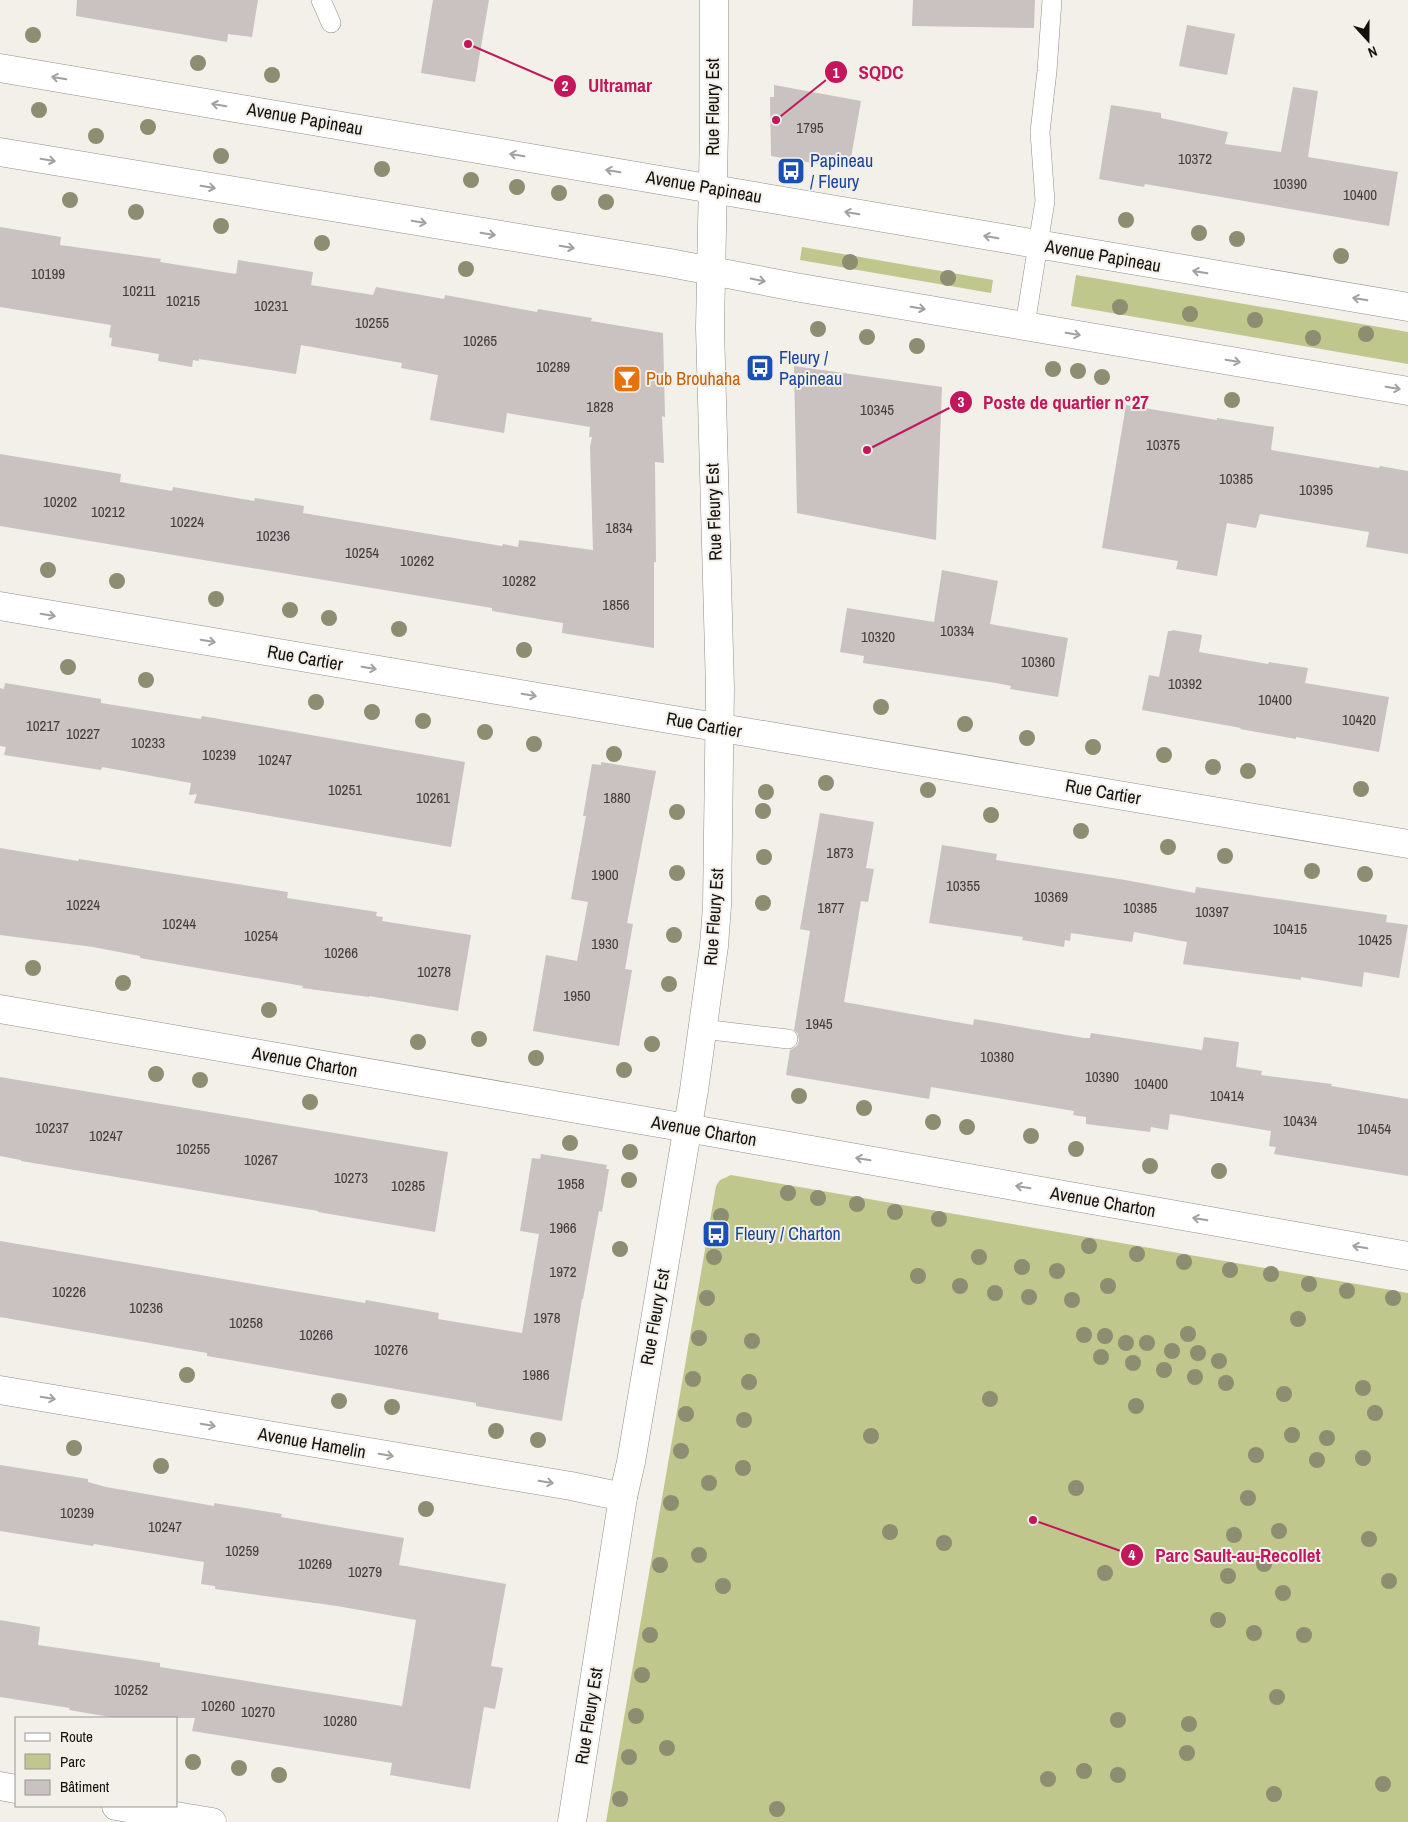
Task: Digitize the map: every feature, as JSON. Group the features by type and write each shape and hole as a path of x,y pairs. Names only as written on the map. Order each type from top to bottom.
{"street":[{"name":"Rue Fleury Est","path":"572,1822 624,1497 687,1128 702,1029 717,906 720,728 710,328 714,0"},
{"name":"Avenue Papineau","path":"0,68 1408,307"},
{"path":"0,152 711,270 796,287 1408,391"},
{"name":"Rue Cartier","path":"0,606 1408,844"},
{"name":"Avenue Charton","path":"0,1009 1408,1256"},
{"name":"Avenue Hamelin","path":"0,1390 570,1486 624,1497"},
{"path":"0,1786 15,1789"},
{"path":"122,1807 212,1822"}],"lane":[{"path":"321,0 331,23"},
{"path":"1025,326 1046,202 1040,132 1048,71 1052,0"},
{"path":"702,1029 788,1039"}],"green space":[{"path":"802,247 993,280 991,293 800,260"},
{"path":"1076,275 1408,332 1408,364 1071,306"},
{"path":"731,1175 1408,1293 1408,1822 606,1822 716,1186 720,1180"}],"building":[{"path":"77,0 258,0 252,37 228,34 227,42 76,16"},
{"path":"433,0 489,0 475,82 421,73"},
{"path":"913,0 1035,0 1034,28 912,26"},
{"path":"1187,25 1235,34 1227,75 1179,66"},
{"path":"774,85 861,101 849,169 771,156 770,97 774,97"},
{"path":"1293,87 1318,91 1308,157 1398,172 1389,226 1145,184 1144,187 1099,179 1111,105 1161,113 1161,118 1228,132 1225,144 1281,152"},
{"path":"0,227 61,237 60,245 161,259 160,262 236,274 238,260 313,272 311,285 373,295 376,287 444,299 445,295 537,312 538,309 592,318 591,321 663,333 665,417 662,416 664,463 655,462 656,562 654,562 654,648 562,633 563,623 492,611 492,608 0,526 0,454 121,474 120,482 172,491 173,487 254,501 255,498 304,506 303,513 502,546 503,544 518,547 519,540 593,550 590,447 592,437 589,437 590,427 507,413 504,433 430,420 438,375 401,368 402,363 301,345 296,374 199,359 199,361 193,360 192,367 158,361 159,354 111,346 112,338 109,337 111,325 0,307"},
{"path":"794,366 942,387 936,540 797,513"},
{"path":"1126,405 1274,427 1271,450 1408,471 1408,554 1366,547 1369,532 1260,514 1256,528 1227,523 1217,576 1176,569 1178,561 1102,548"},
{"path":"942,570 998,581 990,624 1068,638 1058,697 1010,689 1011,686 996,683 863,663 864,656 840,652 847,608 934,622"},
{"path":"1168,631 1202,635 1199,652 1268,664 1269,662 1308,668 1305,683 1389,697 1379,752 1296,737 1296,739 1142,710 1149,675 1159,677"},
{"path":"5,683 101,699 101,703 201,719 202,716 465,762 451,847 194,803 197,794 189,795 191,783 102,767 101,770 4,755 6,747 0,746 0,688 4,689"},
{"path":"601,762 656,771 627,923 633,924 625,969 632,970 619,1046 533,1031 546,955 577,961 588,902 571,899 586,816 583,816 592,764 601,765"},
{"path":"820,813 874,822 866,868 874,869 868,902 861,901 844,1002 973,1025 974,1019 1084,1038 1090,1038 1091,1033 1202,1050 1204,1037 1239,1042 1236,1067 1262,1071 1261,1075 1332,1084 1331,1086 1408,1099 1408,1176 1274,1154 1276,1147 1269,1146 1271,1131 1170,1114 1168,1130 1151,1127 1150,1132 1086,1124 1086,1117 1073,1115 1074,1111 931,1087 929,1099 786,1075 790,1050 797,1046 799,1041 798,1034 794,1030 810,931 800,929"},
{"path":"942,845 997,854 996,860 1195,893 1196,887 1387,915 1386,922 1408,925 1399,978 1364,972 1362,987 1301,977 1301,980 1183,964 1187,942 1134,932 1132,942 1071,933 1070,941 1065,940 1064,947 1022,940 1023,937 929,923"},
{"path":"0,848 288,892 287,898 377,912 376,916 383,917 382,921 471,935 458,1011 369,996 302,988 303,986 140,958 140,956 93,947 0,935"},
{"path":"0,1077 448,1152 435,1232 0,1156"},
{"path":"541,1154 607,1165 606,1169 609,1169 602,1212 599,1211 582,1299 562,1421 476,1406 476,1403 207,1356 207,1353 0,1317 0,1241 365,1303 366,1300 439,1313 438,1319 522,1333 539,1234 520,1231 532,1158 540,1159"},
{"path":"0,1465 88,1479 88,1482 106,1487 214,1506 214,1503 282,1514 281,1517 404,1538 399,1565 506,1584 491,1666 503,1668 495,1709 484,1707 470,1789 390,1775 392,1763 192,1731 195,1718 110,1717 69,1710 70,1708 0,1697 0,1620 40,1627 38,1645 160,1663 160,1667 402,1706 416,1620 337,1606 215,1589 215,1586 201,1584 204,1562 0,1531"}],"place":[{"name":"Ultramar","path":"468,44"},
{"name":"SQDC","path":"776,120"},
{"name":"Papineau / Fleury","path":"791,171"},
{"name":"Fleury / Papineau","path":"760,368"},
{"name":"Pub Brouhaha","path":"627,379"},
{"name":"Poste de quartier n°27","path":"867,450"},
{"name":"Fleury / Charton","path":"716,1234"},
{"name":"Parc Sault-au-Recollet","path":"1033,1520"}]}
